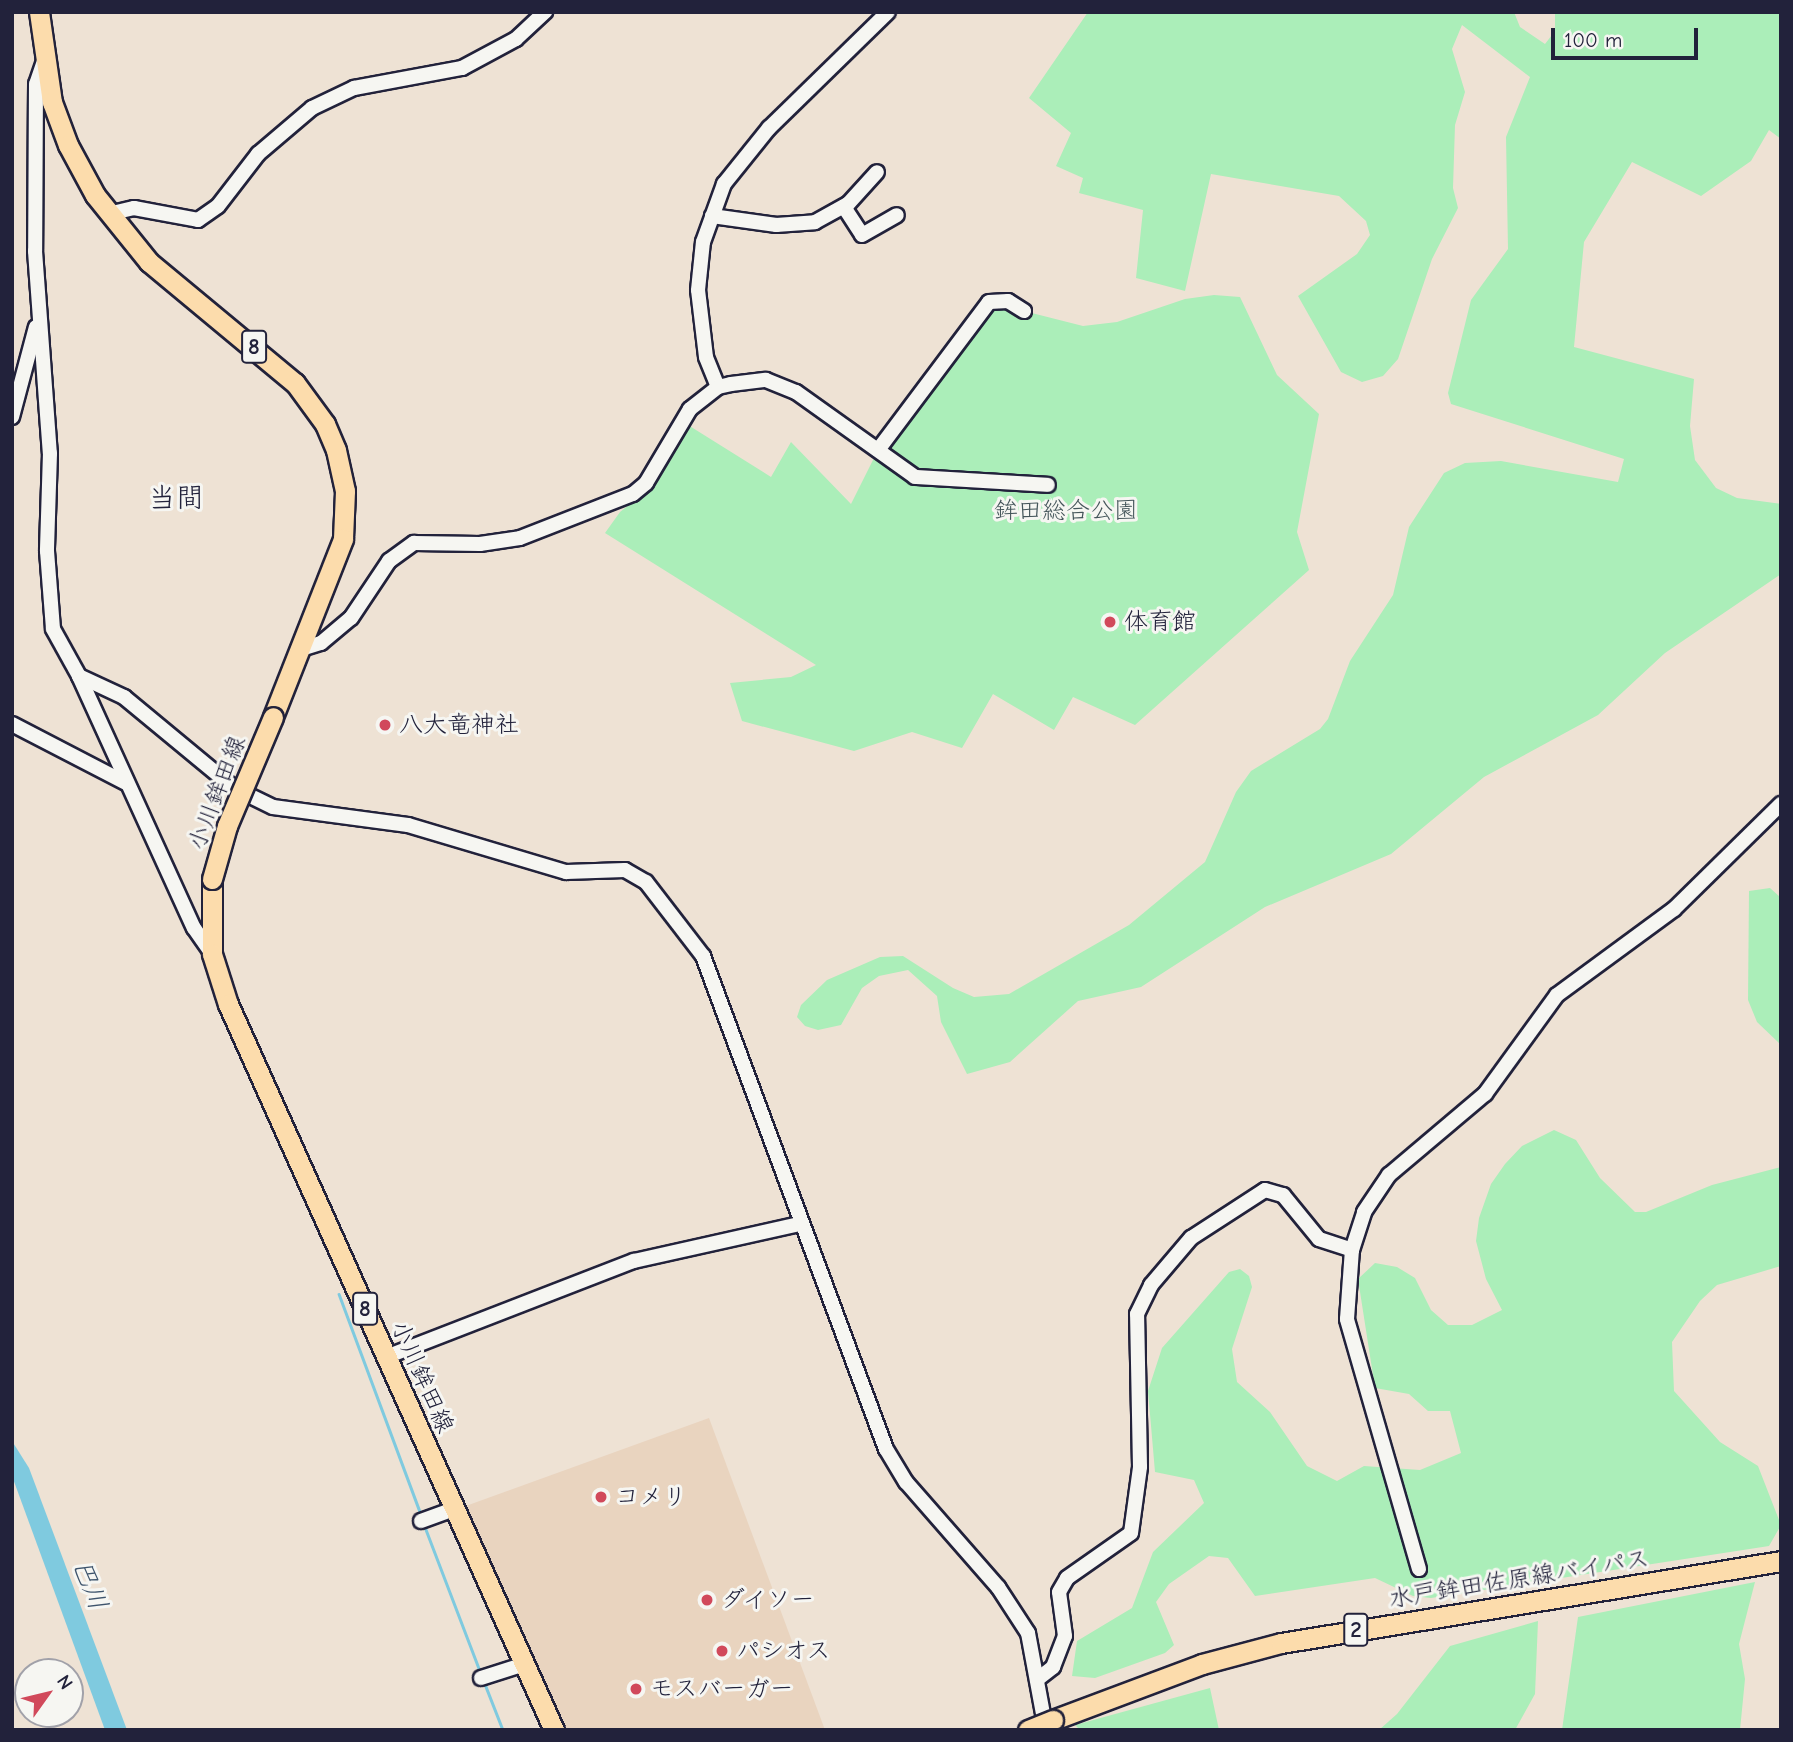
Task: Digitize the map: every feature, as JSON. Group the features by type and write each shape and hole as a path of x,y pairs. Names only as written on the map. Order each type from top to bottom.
{"main road":[{"name":"小川鉾田線","path":"39,12 44,61 68,145 108,214 149,262 286,374 331,436 345,491 345,522 338,555 227,826 212,879 212,954 228,1004 554,1730"},
{"name":"水戸鉾田佐原線バイパス","path":"1028,1730 1049,1725 1202,1664 1281,1643 1781,1561"}],"street":[{"path":"108,214 134,208 198,220 212,212 258,154 312,108 354,88 462,68 516,39 545,12"},
{"path":"718,387 706,357 698,308 701,253 724,184 746,153 888,12"},
{"path":"44,61 36,83 35,251 50,453 49,608 56,640 79,676 194,928 212,954"},
{"path":"712,216 799,226 844,207 877,172"},
{"path":"844,207 862,235 897,215"},
{"path":"878,450 989,302 1007,301 1024,311"},
{"path":"12,417 40,324"},
{"path":"301,649 321,643 351,618 389,561 414,542 480,544 520,538 633,494 646,483 690,410 718,387 766,380 780,385 810,399 878,450 923,479 1048,485"},
{"path":"79,676 124,696 234,788 273,807 408,825 566,872 625,870 646,882 703,956 800,1224 886,1449 906,1482 1013,1607 1028,1633 1049,1725"},
{"path":"12,724 126,783"},
{"path":"1419,1569 1347,1319 1352,1250 1376,1190 1485,1094 1557,995 1674,909 1781,804"},
{"path":"1039,1678 1053,1667 1065,1636 1059,1592 1067,1578 1132,1533 1140,1466 1137,1314 1151,1285 1191,1238 1265,1190 1283,1195 1319,1239 1352,1250"},
{"path":"386,1357 634,1261 800,1224"},
{"path":"424,1520 454,1508"},
{"path":"484,1678 525,1664"}],"shaded area":[{"path":"709,1418 825,1730 566,1730 463,1507"}],"green space":[{"path":"1088,12 1514,12 1520,27 1545,44 1555,31 1555,12 1781,12 1781,139 1769,130 1751,161 1701,196 1632,162 1584,242 1574,347 1694,379 1690,426 1695,460 1716,488 1737,498 1781,504 1781,574 1665,653 1598,715 1484,777 1391,854 1265,907 1141,987 1078,1001 1010,1062 967,1074 941,1022 937,996 908,970 879,976 862,988 841,1025 818,1030 805,1026 797,1017 801,1005 827,980 880,957 903,956 953,988 974,997 1009,994 1129,925 1205,862 1236,792 1251,771 1320,729 1328,719 1350,661 1393,595 1409,527 1444,473 1465,463 1501,461 1618,482 1624,459 1451,404 1448,393 1471,300 1508,249 1506,137 1530,77 1462,25 1452,49 1465,92 1455,125 1453,188 1458,208 1432,259 1398,359 1383,376 1362,382 1341,372 1298,296 1357,254 1370,235 1366,221 1339,196 1211,174 1185,291 1136,278 1143,210 1079,193 1083,178 1056,166 1071,133 1029,98"},
{"name":"鉾田総合公園","path":"1214,295 1240,297 1277,375 1319,414 1297,532 1309,570 1135,725 1073,697 1054,730 993,694 962,748 912,732 854,751 742,721 730,683 791,677 816,665 605,533 620,512 655,484 688,425 771,477 791,442 851,504 878,450 989,302 1083,326 1117,322 1185,299"},
{"path":"1770,888 1781,898 1781,1045 1757,1022 1748,1000 1749,891"},
{"path":"1554,1130 1576,1140 1600,1178 1635,1212 1646,1212 1712,1185 1781,1167 1781,1266 1717,1285 1700,1301 1672,1342 1674,1391 1720,1442 1758,1466 1781,1525 1769,1546 1431,1598 1413,1596 1375,1578 1255,1596 1228,1558 1209,1556 1169,1584 1156,1602 1174,1645 1165,1653 1095,1678 1072,1676 1077,1641 1132,1608 1153,1552 1204,1503 1194,1480 1155,1472 1148,1391 1162,1348 1229,1272 1240,1269 1249,1276 1252,1287 1232,1349 1237,1382 1270,1412 1307,1466 1337,1481 1364,1466 1420,1470 1461,1453 1450,1411 1428,1411 1409,1394 1375,1388 1358,1279 1375,1263 1397,1267 1415,1278 1431,1310 1448,1325 1472,1325 1502,1310 1486,1279 1476,1241 1479,1218 1491,1184 1505,1164 1522,1146"},
{"path":"1755,1582 1739,1644 1745,1679 1740,1730 1562,1730 1578,1617"},
{"path":"1538,1621 1535,1694 1515,1730 1379,1730 1397,1714 1450,1646"},
{"path":"1210,1688 1219,1730 1080,1730 1075,1725"}],"water":[{"path":"12,1441 29,1468 127,1730 105,1730 84,1673 84,1658 79,1658 12,1476"}],"waterway":[{"path":"339,1294 422,1517"},
{"path":"425,1527 481,1674"},
{"path":"485,1684 503,1730"}],"place":[{"name":"体育館","path":"1110,622"},
{"name":"八大竜神社","path":"385,725"},
{"name":"コメリ","path":"601,1497"},
{"name":"ダイソー","path":"707,1600"},
{"name":"パシオス","path":"722,1651"},
{"name":"モスバーガー","path":"636,1689"}],"district":[{"name":"当間","path":"176,498"}],"water label":[{"name":"巴川","path":"89,1585"}]}
